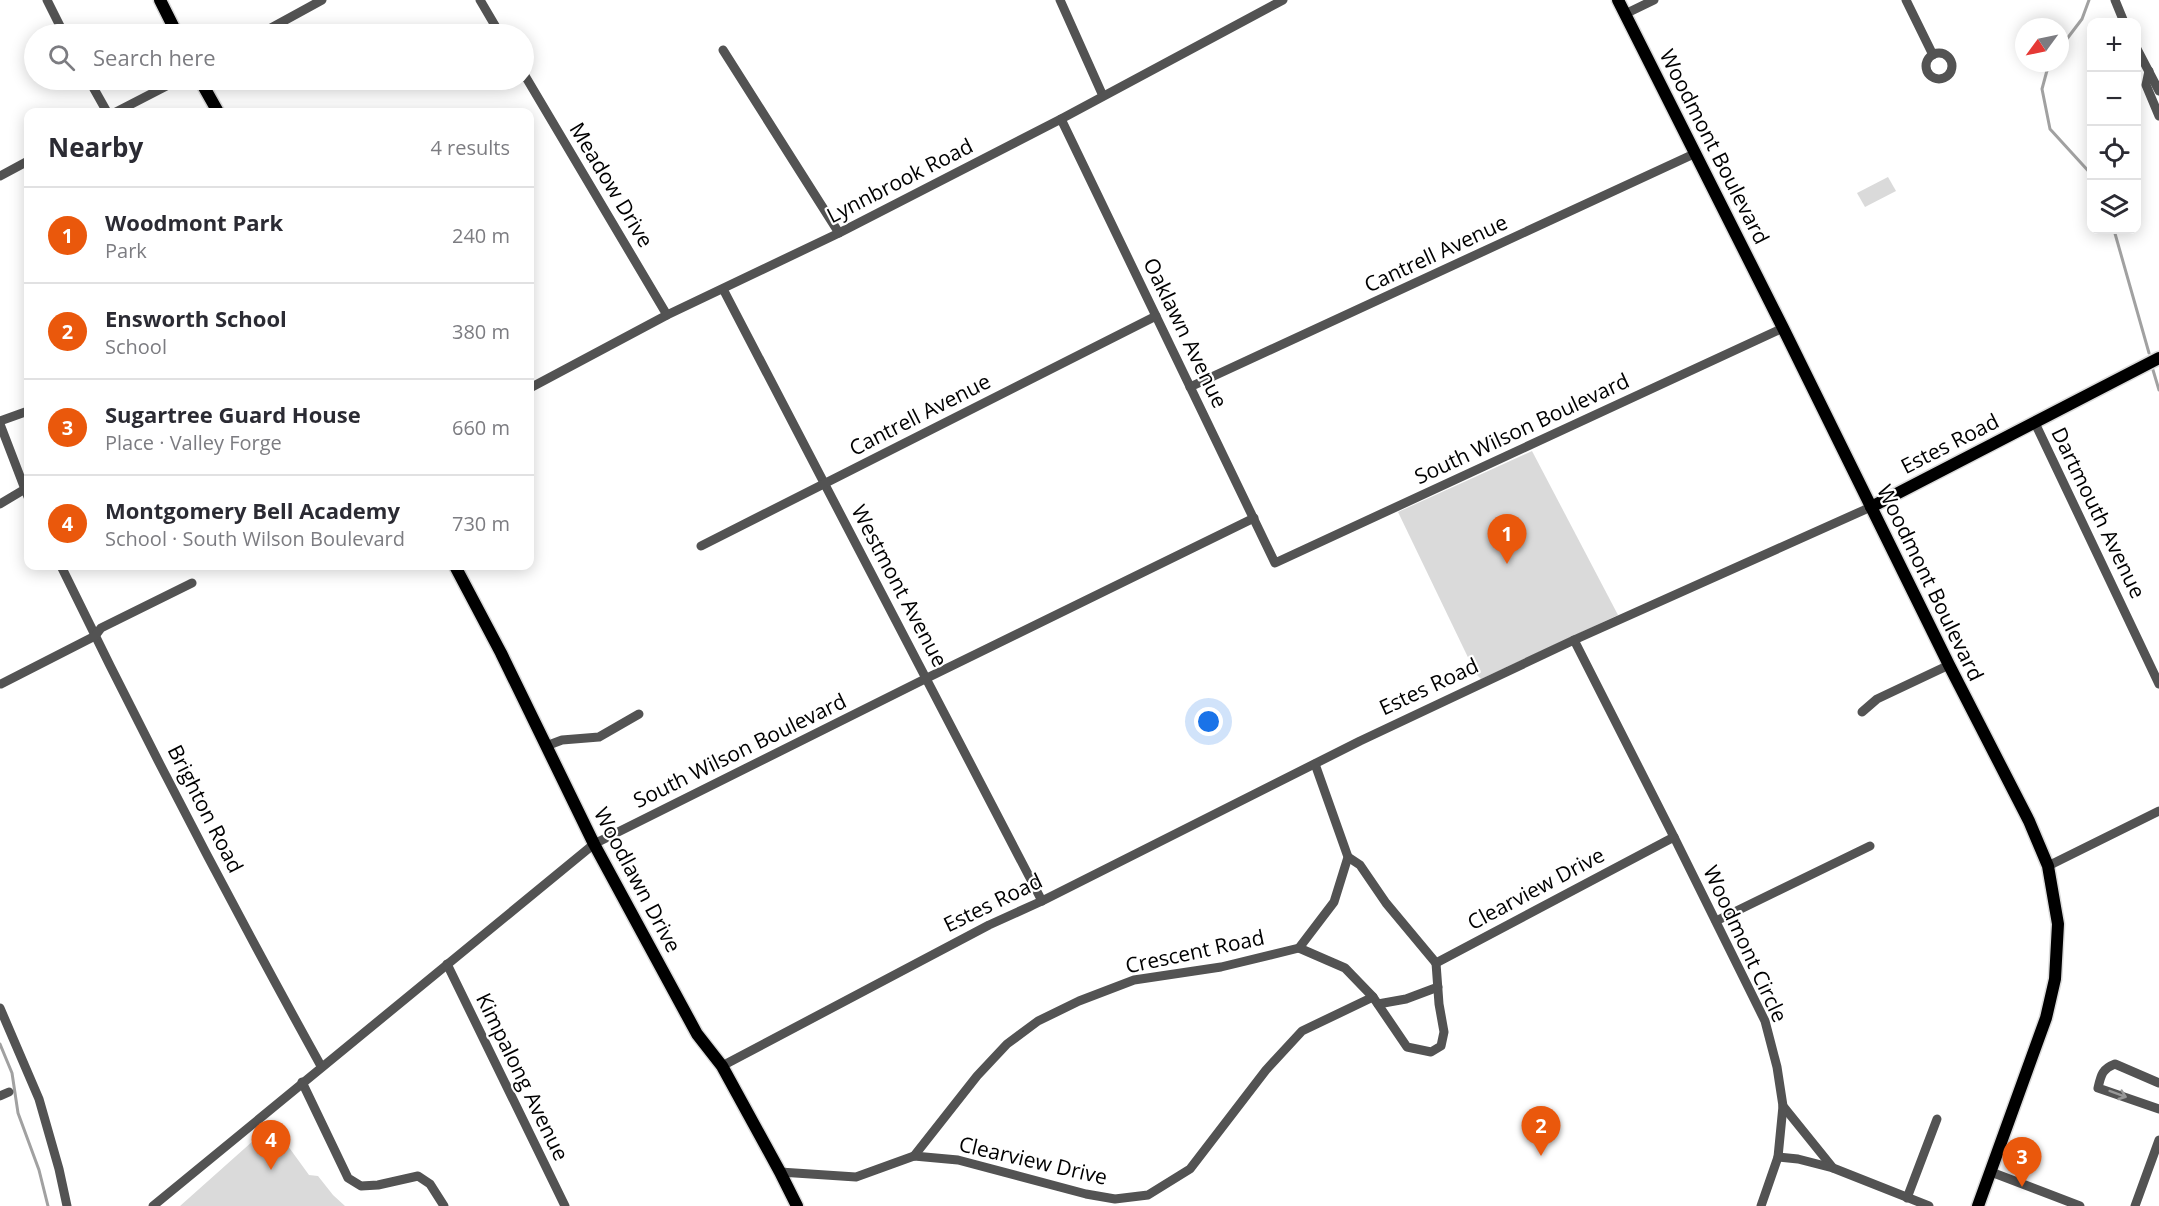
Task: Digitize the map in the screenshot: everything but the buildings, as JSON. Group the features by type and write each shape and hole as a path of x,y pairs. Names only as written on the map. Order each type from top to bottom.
{"main road":[{"path":"160,0 172,24"},
{"name":"Woodmont Boulevard","path":"1618,0 2029,821 2048,866 2058,924 2055,979 2046,1018 1978,1206"},
{"path":"206,90 216,108"},
{"name":"Estes Road","path":"1871,507 2159,358"},
{"name":"Woodlawn Drive","path":"457,570 501,653 594,844 697,1034 722,1066 796,1206"}],"street":[{"path":"47,0 59,24"},
{"path":"278,24 322,0"},
{"path":"480,0 494,24"},
{"path":"1060,0 1103,96"},
{"name":"Lynnbrook Road","path":"534,386 667,315 839,233 1061,119 1283,0"},
{"path":"1625,14 1654,0"},
{"path":"1906,0 1933,55"},
{"path":"2115,0 2122,18"},
{"path":"723,50 839,233"},
{"path":"2141,56 2159,91"},
{"path":"2149,71 2146,85 2159,117"},
{"path":"95,90 105,108"},
{"path":"124,108 159,90"},
{"name":"Meadow Drive","path":"533,90 667,315"},
{"name":"Oaklawn Avenue","path":"1061,119 1275,563"},
{"name":"Cantrell Avenue","path":"1190,387 1696,153"},
{"path":"0,176 24,163"},
{"name":"Westmont Avenue","path":"723,289 1042,901"},
{"name":"Cantrell Avenue","path":"701,546 1156,316"},
{"name":"South Wilson Boulevard","path":"1275,563 1783,328"},
{"path":"24,413 0,423 24,485"},
{"name":"Dartmouth Avenue","path":"2035,423 2159,684"},
{"path":"0,504 24,494"},
{"name":"Estes Road","path":"722,1066 989,925 1042,901 1315,764 1574,640 1871,507"},
{"name":"South Wilson Boulevard","path":"153,1206 594,844 1254,518"},
{"name":"Brighton Road","path":"63,570 252,940 321,1066"},
{"path":"1,684 95,636 101,628 192,583"},
{"name":"Woodmont Circle","path":"1574,640 1765,1021 1777,1067 1783,1106 1778,1157 1761,1206"},
{"path":"1862,712 1877,699 1949,665"},
{"path":"546,746 562,740 599,736 639,714"},
{"path":"1315,764 1348,856 1360,865 1386,903 1436,963 1444,1032 1441,1046 1431,1052 1407,1047 1376,1000 1345,968 1299,948 1334,902 1348,856"},
{"path":"2048,866 2159,811"},
{"name":"Clearview Drive","path":"1436,963 1674,837"},
{"path":"1716,921 1870,846"},
{"name":"Crescent Road","path":"914,1156 977,1076 1007,1044 1038,1021 1079,1001 1134,980 1221,967 1299,948"},
{"name":"Kimpalong Avenue","path":"447,964 565,1206"},
{"name":"Clearview Drive","path":"780,1172 856,1177 914,1156 958,1161 1114,1199 1148,1195 1190,1169 1266,1070 1302,1031 1376,1000 1406,999 1438,987"},
{"path":"0,1008 39,1099 67,1206"},
{"path":"2159,1083 2115,1064 2106,1068 2101,1075 2098,1088 2159,1109"},
{"path":"302,1082 348,1178 361,1186 378,1185 418,1176 430,1184 444,1206"},
{"path":"1783,1106 1833,1168"},
{"path":"1907,1198 1937,1119"},
{"path":"2135,1206 2159,1140"},
{"path":"1778,1157 1798,1159 1833,1168 1929,1206"},
{"path":"1991,1172 2080,1206"}],"shaded area":[{"path":"1888,177 1896,191 1865,207 1857,193"},
{"path":"1532,451 1618,615 1481,679 1476,674 1398,512"},
{"path":"272,1124 309,1175 318,1176 345,1206 180,1206"}],"waterway":[{"path":"2069,36 2082,19 2089,0"},
{"path":"2047,72 2042,89 2050,129 2087,170"},
{"path":"2115,234 2149,353"},
{"path":"2153,370 2159,390"},
{"path":"0,1044 12,1073 18,1113 39,1170 48,1206"}],"place":[{"name":"Woodmont Park","path":"1507,564"},
{"name":"Ensworth School","path":"1541,1156"},
{"name":"Montgomery Bell Academy","path":"271,1170"},
{"name":"Sugartree Guard House","path":"2022,1187"}]}
